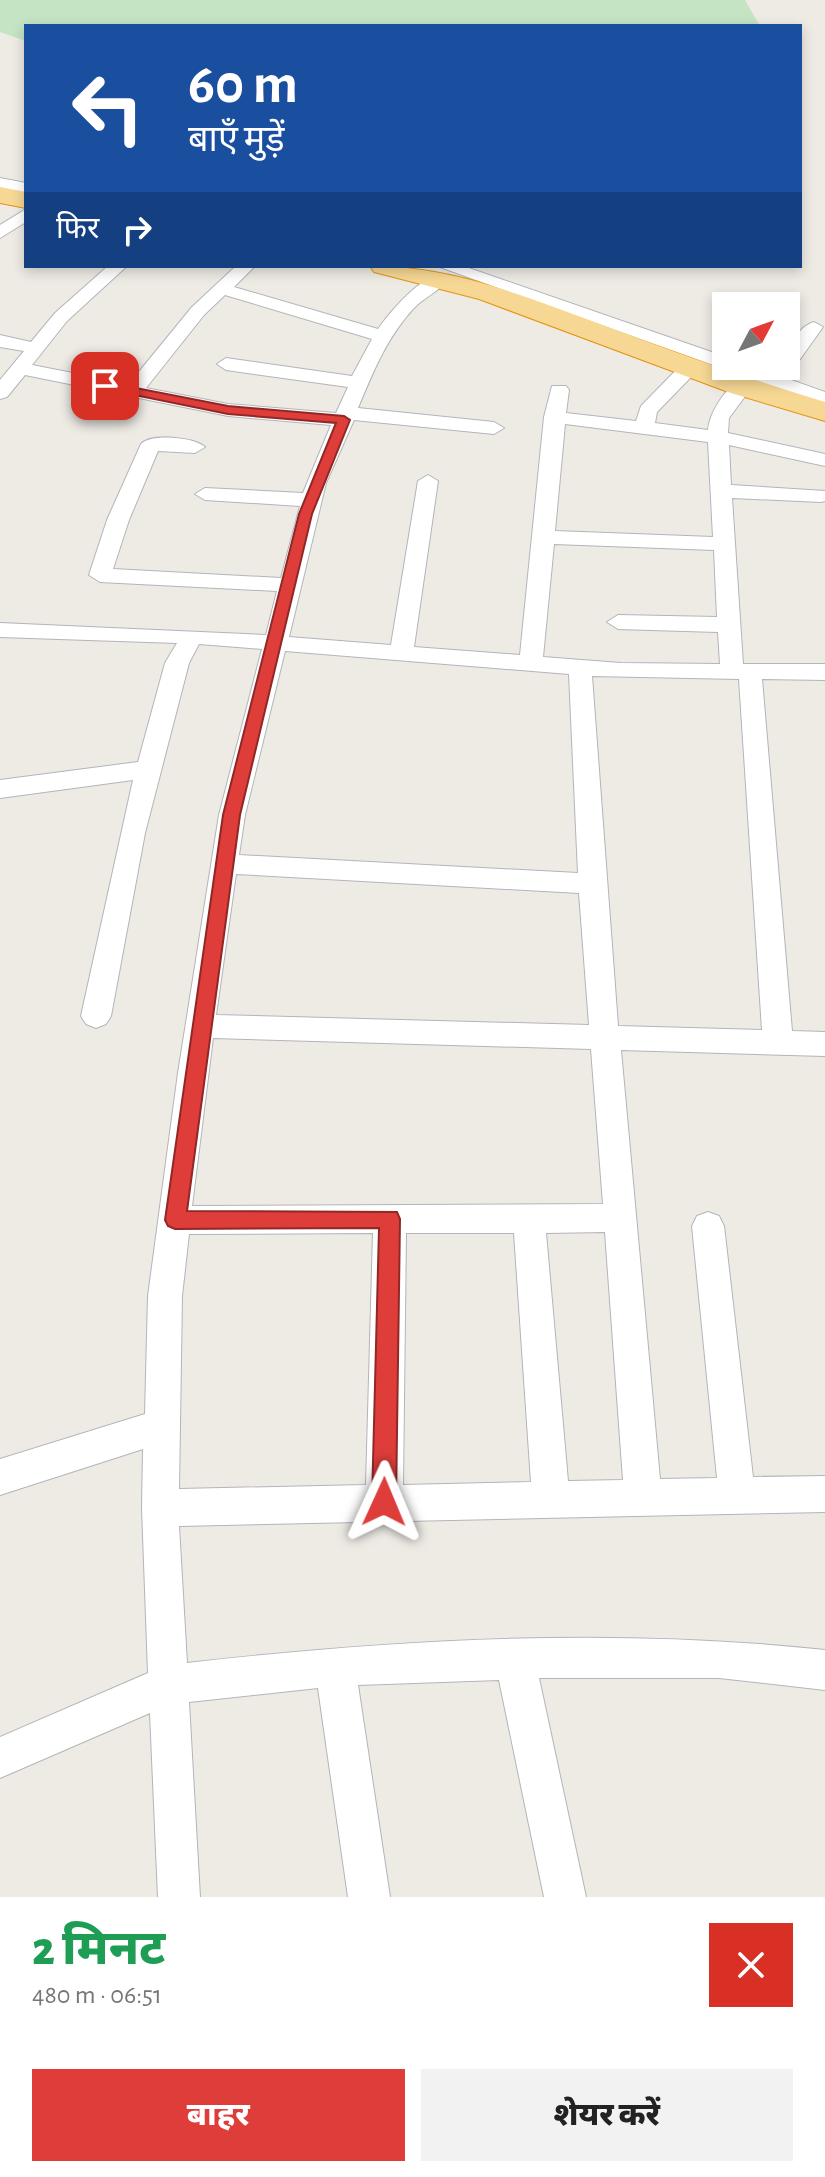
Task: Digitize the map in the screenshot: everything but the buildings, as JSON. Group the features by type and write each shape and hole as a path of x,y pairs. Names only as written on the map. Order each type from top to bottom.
{"highway":[{"path":"0,195 24,200"},
{"path":"401,268 443,273 690,367 712,370"},
{"path":"752,380 825,412"}],"street":[{"path":"0,183 24,188"},
{"path":"0,233 24,215"},
{"path":"0,393 61,317 116,268"},
{"path":"133,392 198,311 244,268"},
{"path":"179,1897 160,1508 165,1296 200,1026 232,815 310,500 383,336 410,302 443,273 712,365"},
{"path":"222,289 383,336"},
{"path":"800,346 814,327"},
{"path":"0,341 34,348"},
{"path":"226,364 360,383"},
{"path":"644,428 648,410 690,367"},
{"path":"19,368 228,410 494,428"},
{"path":"731,380 719,418 718,437 729,625 741,672 778,1042"},
{"path":"796,380 825,399"},
{"path":"531,663 559,390"},
{"path":"554,417 718,437 825,460"},
{"path":"195,447 151,444 118,520 100,575 288,585"},
{"path":"402,652 428,481"},
{"path":"722,491 821,496"},
{"path":"205,494 310,500"},
{"path":"544,537 725,544"},
{"path":"618,622 729,625"},
{"path":"0,630 192,636 580,667 825,672"},
{"path":"96,1016 119,888 148,769 177,663 192,636"},
{"path":"580,667 592,884 643,1497"},
{"path":"0,789 148,769"},
{"path":"225,864 592,884"},
{"path":"200,1026 825,1044"},
{"path":"529,1218 551,1499"},
{"path":"175,1220 620,1218"},
{"path":"384,1502 390,1219"},
{"path":"708,1226 737,1495"},
{"path":"0,1477 163,1425"},
{"path":"160,1508 825,1494"},
{"path":"0,1758 168,1685 335,1666 719,1658 825,1670"},
{"path":"515,1660 565,1897"},
{"path":"335,1666 369,1897"}],"green space":[{"path":"0,0 745,0 759,24 24,24 24,40 0,32"}],"route":[{"path":"105,386 228,410 344,420 306,514 232,815 193,1073 175,1220 390,1219 384,1502"}]}
